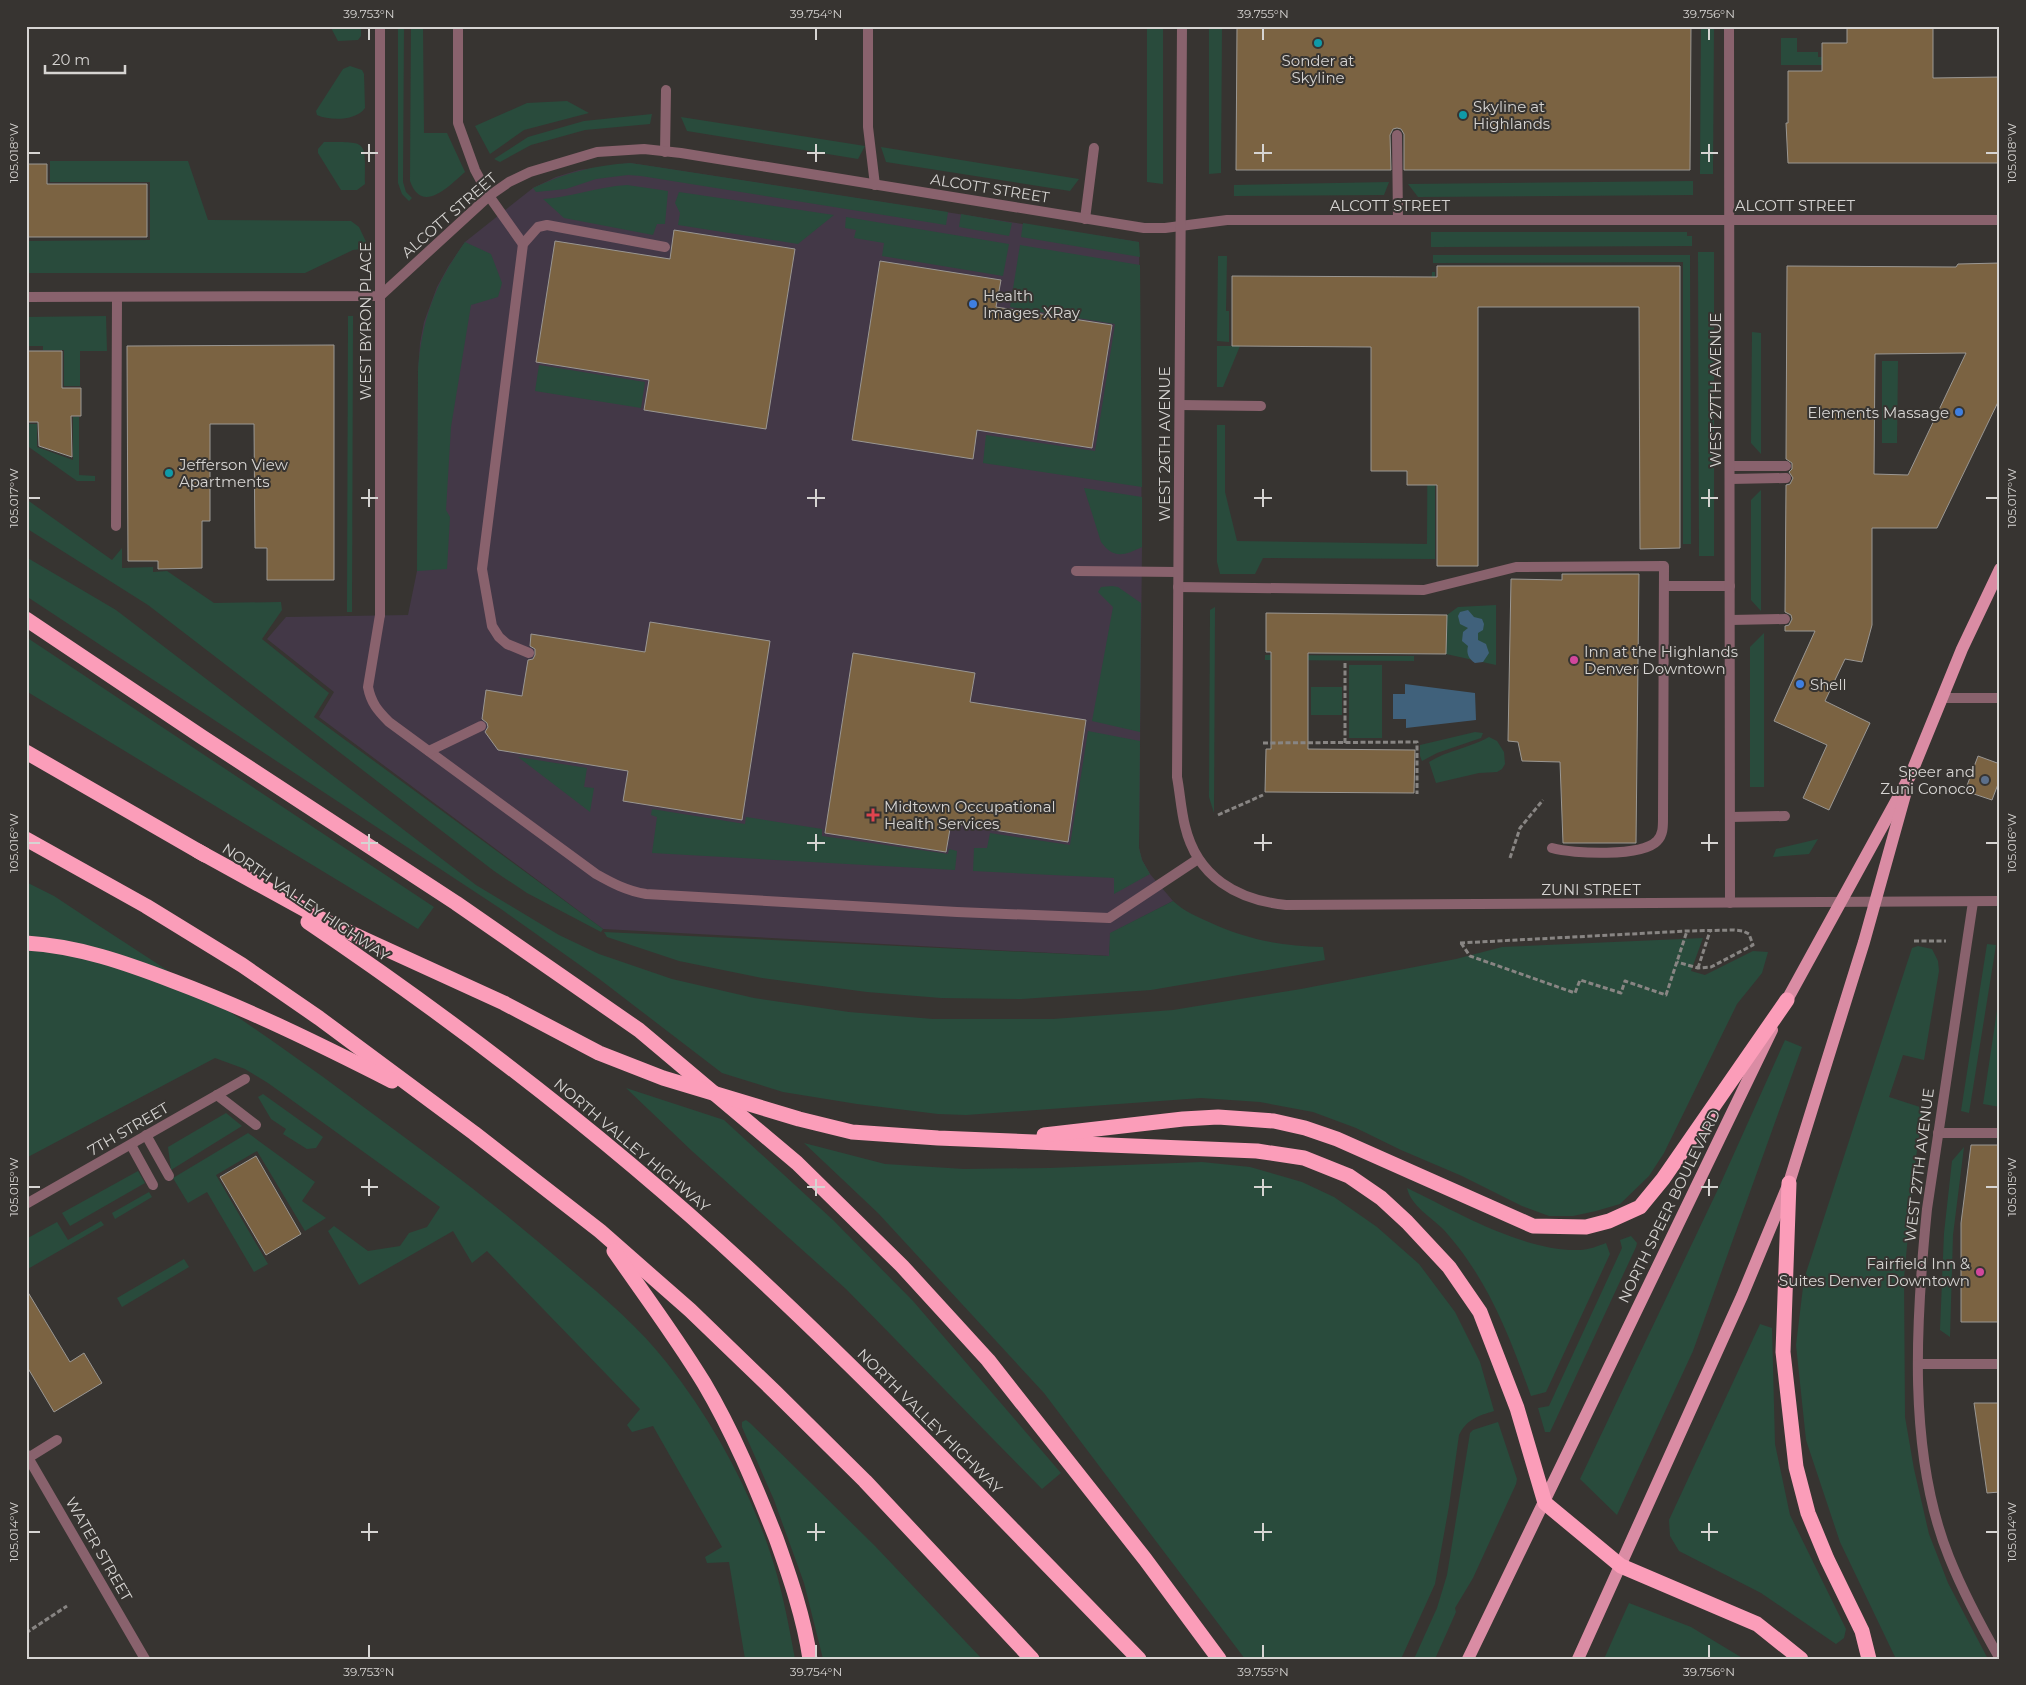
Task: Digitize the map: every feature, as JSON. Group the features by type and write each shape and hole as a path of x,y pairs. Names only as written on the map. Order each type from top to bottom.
{"highway":[{"path":"26,619 210,743 456,903 639,1030 797,1163 902,1266 988,1360 1145,1559 1219,1659"},
{"name":"NORTH VALLEY HIGHWAY","path":"26,752 198,851 357,955 525,1079 602,1140 746,1266 820,1336 930,1444 1139,1659"},
{"path":"26,839 146,906 242,965 319,1018 544,1186 600,1231 690,1310 865,1481 1032,1659"},
{"path":"198,851 329,923 504,1003 599,1053 663,1078 799,1119 852,1132 994,1141 1257,1150 1304,1158 1348,1176 1381,1198 1408,1222 1449,1267 1480,1312 1517,1408 1545,1503 1621,1566 1757,1624 1801,1659"},
{"path":"26,942 89,952 138,967 204,993 350,1060 432,1102"},
{"path":"994,1141 1183,1119 1218,1117 1274,1121 1305,1128 1337,1140 1534,1226 1586,1227 1640,1207 1663,1179 1787,1000"},
{"path":"1789,1183 1783,1352 1796,1467 1808,1513 1827,1560 1862,1631 1869,1659"},
{"path":"600,1231 674,1337 704,1383 730,1430 756,1486 780,1551 797,1601 810,1659"}],"main road":[{"name":"NORTH SPEER BOULEVARD","path":"1578,1659 1742,1296 1789,1183 1875,902 1911,774 1962,649 2000,569"},
{"name":"NORTH SPEER BOULEVARD","path":"1468,1659 1787,1000 1911,774"}],"street":[{"name":"WEST BYRON PLACE","path":"380,26 380,615 368,687 370,698 376,708 389,722 596,874 616,885 646,894 957,912 1109,918 1198,859"},
{"path":"458,26 458,123 475,170 489,196 522,244"},
{"path":"868,26 868,128 875,185"},
{"name":"WEST 26TH AVENUE","path":"1182,26 1177,777 1185,827 1198,859"},
{"name":"WEST 27TH AVENUE","path":"1729,26 1730,903"},
{"path":"665,152 666,90"},
{"path":"1397,135 1398,220"},
{"path":"1085,219 1094,148"},
{"name":"ALCOTT STREET","path":"380,296 489,196 509,182 530,172 573,158 620,150 665,152 1144,228 1165,228 1228,220 2000,220"},
{"path":"529,653 507,644 499,637 492,626 482,569 522,244 538,227 547,225 666,247"},
{"path":"26,297 380,296"},
{"path":"116,526 117,297"},
{"path":"1180,405 1261,406"},
{"path":"1730,466 1786,466"},
{"path":"1730,479 1786,478"},
{"path":"1178,587 1424,590 1516,567 1664,566 1664,819 1661,835 1649,847 1630,851 1577,852 1552,848"},
{"path":"1076,571 1178,572"},
{"path":"1664,586 1730,586"},
{"path":"1730,620 1785,619"},
{"path":"1942,698 2000,698"},
{"path":"429,751 480,726"},
{"path":"1730,817 1785,816"},
{"name":"ZUNI STREET","path":"1198,859 1208,873 1225,885 1265,903 1286,905 2000,901"},
{"name":"WEST 27TH AVENUE","path":"1973,902 1938,1133 1922,1261 1918,1364 1920,1417 1926,1467 1935,1513 1948,1556 1973,1609 2000,1659"},
{"name":"7TH STREET","path":"26,1204 245,1079"},
{"path":"217,1095 256,1125"},
{"path":"1938,1133 2000,1133"},
{"path":"146,1135 169,1176"},
{"path":"131,1145 153,1185"},
{"path":"1918,1364 2000,1364"},
{"path":"27,1456 57,1440"},
{"name":"WATER STREET","path":"27,1456 145,1659"}],"path":[{"path":"1345,663 1345,743"},
{"path":"1263,743 1417,742 1417,794"},
{"path":"1218,815 1263,795"},
{"path":"1510,858 1520,828 1543,800"},
{"path":"1698,968 1710,930"},
{"path":"1677,962 1698,968 1718,965 1753,945 1749,934 1743,930 1687,931 1460,943 1470,956 1576,993 1580,980 1622,993 1626,981 1666,995 1687,931"},
{"path":"1914,941 1946,940"},
{"path":"26,1633 67,1606"}],"shaded area":[{"path":"630,163 1139,242 1142,547 1139,848 1142,860 1150,874 1173,901 1111,933 1109,956 603,929 319,717 334,692 267,639 286,617 408,615 417,571 418,370 420,343 424,322 437,287 465,242 533,188 556,177 579,170"}],"green space":[{"path":"330,26 361,26 361,36 358,40 338,41"},
{"path":"398,26 404,26 403,182 406,192 412,198 409,201 402,194 398,183"},
{"path":"411,26 423,26 424,133 447,133 465,172 444,190 428,197 421,196 415,191 410,181"},
{"path":"1147,26 1163,26 1163,184 1147,182"},
{"path":"1209,26 1222,26 1221,173 1209,174"},
{"path":"1701,26 1714,26 1713,174 1700,174"},
{"path":"1781,38 1797,38 1797,52 1818,52 1818,57 1835,57 1835,65 1781,65"},
{"path":"350,66 362,70 364,74 365,108 349,118 336,119 317,115 316,111 343,69"},
{"path":"567,101 589,113 524,130 490,154 475,126 527,103"},
{"path":"652,114 650,124 585,130 531,145 500,162 494,159 528,137 584,121"},
{"path":"681,117 865,146 858,159 687,131"},
{"path":"324,142 349,142 361,146 365,159 365,184 357,190 341,190 318,153 318,149"},
{"path":"881,147 1079,179 1070,191 886,162"},
{"path":"50,161 188,161 208,220 351,221 359,227 369,248 353,250 305,273 26,273 26,241 150,240 150,182 50,182"},
{"path":"630,163 948,212 946,225 641,176 628,175 596,179 566,189 536,192 533,188 580,171"},
{"path":"1693,181 1693,195 1418,197 1408,184"},
{"path":"1389,182 1384,195 1234,196 1234,185"},
{"path":"627,185 668,191 665,224 657,224 653,235 564,218 543,199 605,188"},
{"path":"679,192 834,215 798,244 678,225 680,213 675,203"},
{"path":"961,214 1012,223 1009,236 959,227"},
{"path":"846,217 1009,244 1003,276 882,256 884,243 854,238 856,230 845,228"},
{"path":"1023,223 1139,242 1140,257 1021,237"},
{"path":"1431,232 1687,232 1687,236 1692,236 1692,246 1431,247"},
{"path":"465,242 491,254 502,283 498,297 471,305 451,427 446,510 450,517 447,569 417,571 418,370 420,352 427,318 438,288"},
{"path":"1020,245 1140,265 1142,487 983,463 986,435 1095,451 1115,324 1010,307"},
{"path":"1698,252 1714,252 1714,556 1699,556"},
{"path":"1433,255 1690,255 1691,544 1683,544 1683,262 1433,263"},
{"path":"1218,256 1227,256 1226,311 1229,311 1229,342 1217,341"},
{"path":"1432,272 1435,272 1435,559 1263,558 1255,574 1220,574 1217,562 1217,425 1225,425 1225,492 1237,541 1427,544 1428,360"},
{"path":"106,316 107,351 80,351 80,386 64,386 64,350 43,350 43,346 26,346 26,317"},
{"path":"348,316 353,316 352,612 347,612"},
{"path":"1752,332 1761,333 1761,454 1751,443"},
{"path":"1217,346 1240,346 1223,387 1217,387"},
{"path":"1882,361 1898,361 1897,443 1882,443"},
{"path":"539,365 645,382 641,408 535,391"},
{"path":"73,417 79,417 79,475 95,476 95,481 77,481 26,445 26,424 37,424 37,447 73,460"},
{"path":"1084,488 1142,497 1142,547 1125,554 1115,554 1106,548 1101,542"},
{"path":"1761,490 1761,611 1751,600 1751,500"},
{"path":"26,499 112,560 122,548 122,568 153,567 153,572 167,571 214,603 281,602 282,610 262,639 329,693 314,717 603,929 601,932 527,893 494,871 148,605 26,528"},
{"path":"26,557 116,610 476,885 559,935 599,954 672,979 754,998 849,1012 933,1019 1053,1019 1173,1010 1301,989 1456,959 1502,947 1703,938 1691,971 1705,975 1753,951 1768,952 1762,973 1737,1004 1664,1153 1649,1176 1620,1204 1573,1216 1549,1216 1522,1206 1462,1176 1356,1128 1313,1112 1260,1102 1201,1098 966,1115 938,1114 857,1104 783,1092 722,1073 598,978 501,909 26,596"},
{"path":"1101,587 1118,587 1141,603 1140,732 1092,721 1113,607 1098,592"},
{"path":"1496,605 1496,665 1446,654 1447,615 1458,607"},
{"path":"1215,607 1214,813 1209,797 1210,610"},
{"path":"1764,633 1764,787 1750,787 1750,647"},
{"path":"26,637 434,907 418,929 26,691"},
{"path":"1265,655 1414,656 1414,661 1265,660"},
{"path":"1349,665 1382,665 1382,738 1349,738"},
{"path":"1311,687 1342,687 1342,715 1311,715"},
{"path":"1088,731 1140,741 1139,848 1142,860 1150,874 1114,894 1114,878 973,871 974,848 987,848 990,833 1070,845"},
{"path":"1475,732 1483,733 1481,738 1437,753 1422,761 1420,745"},
{"path":"1489,737 1497,741 1504,752 1505,764 1502,769 1497,772 1479,773 1436,783 1429,762"},
{"path":"518,757 587,768 584,787 594,788 590,812"},
{"path":"652,809 745,824 746,817 822,829 822,836 948,854 949,849 957,851 955,870 652,853 657,817 651,815"},
{"path":"1818,839 1809,854 1773,857 1776,849"},
{"path":"26,882 54,896 172,973 325,1079 503,1212 633,1325 667,1363 698,1406 725,1450 749,1497 777,1574 795,1659 745,1659 729,1562 707,1563 705,1557 722,1547 653,1426 632,1432 627,1425 640,1409 487,1251 472,1263 453,1231 359,1285 328,1231 334,1226 368,1251 400,1246 409,1233 427,1227 440,1207 268,1083 245,1069 215,1058 26,1158"},
{"path":"1173,901 1194,915 1251,938 1293,945 1323,947 1325,960 1151,990 1022,999 941,998 867,992 762,978 679,961 607,937 604,932 1109,956 1110,933"},
{"path":"1987,944 1996,945 1969,1113 1961,1111"},
{"path":"1918,946 1932,949 1938,961 1939,971 1924,1060 1903,1055 1889,1097 1923,1108 1914,1171 1904,1278 1905,1417 1914,1469 1929,1534 1948,1583 1988,1659 1896,1659 1840,1542 1806,1440 1796,1345 1804,1279 1912,948"},
{"path":"1999,1004 2000,1107 1983,1104"},
{"path":"1785,1040 1802,1047 1693,1351 1617,1515 1580,1479 1719,1187"},
{"path":"626,1088 724,1120 833,1220 913,1301 1061,1473 1042,1489 846,1289 692,1151"},
{"path":"263,1094 323,1137 316,1148 307,1149 283,1134 286,1129 271,1119 258,1097"},
{"path":"226,1113 242,1126 171,1170 168,1147"},
{"path":"248,1133 315,1182 302,1201 326,1218 305,1231 257,1151 216,1175 268,1264 254,1272 207,1192 188,1203 173,1178"},
{"path":"804,1143 885,1164 964,1169 1202,1162 1250,1167 1302,1182 1334,1197 1377,1227 1419,1264 1455,1312 1480,1362 1494,1411 1469,1422 1459,1435 1435,1584 1401,1659 1245,1659 1044,1393 878,1213"},
{"path":"1964,1147 1953,1235 1950,1337 1940,1330 1944,1233 1952,1161"},
{"path":"138,1171 145,1183 70,1226 62,1213"},
{"path":"1407,1188 1491,1229 1536,1245 1580,1250 1590,1249 1606,1243 1610,1254 1546,1392 1531,1396 1514,1351 1485,1288 1459,1249 1444,1230 1417,1206"},
{"path":"149,1192 152,1197 115,1219 112,1213"},
{"path":"101,1221 104,1225 26,1270 26,1239 57,1222 68,1240"},
{"path":"1631,1236 1637,1243 1636,1247 1550,1432 1545,1432 1538,1408 1549,1406 1622,1248 1620,1240"},
{"path":"184,1259 189,1267 122,1307 117,1298"},
{"path":"1760,1324 1772,1328 1775,1444 1790,1515 1846,1629 1844,1638 1836,1644 1761,1593 1679,1551 1670,1536 1669,1520"},
{"path":"746,1420 875,1546 982,1659 823,1659 804,1583 774,1500 742,1427 742,1422"},
{"path":"1498,1422 1517,1479 1516,1484 1473,1578 1455,1608 1456,1612 1435,1659 1414,1659 1437,1608 1447,1575 1470,1433 1473,1430"},
{"path":"1629,1603 1691,1627 1744,1659 1604,1659"}],"water":[{"path":"1468,610 1474,617 1482,619 1484,624 1483,630 1478,633 1478,640 1486,644 1489,653 1483,662 1475,663 1471,660 1468,656 1468,646 1462,641 1463,632 1468,628 1460,624 1458,616 1460,612"},
{"path":"1405,684 1475,693 1476,720 1406,728 1406,719 1393,719 1393,694 1405,694"}],"building":[{"name":"Skyline at Highlands","path":"1237,26 1691,26 1690,170 1404,170 1404,134 1401,129 1397,128 1393,129 1390,135 1391,170 1236,170"},
{"path":"1847,26 1933,26 1933,78 2000,77 2000,163 1788,163 1786,123 1788,123 1788,71 1822,71 1822,43 1847,43"},
{"path":"26,164 47,164 47,184 147,184 147,237 26,237"},
{"path":"674,230 795,249 766,429 644,410 649,380 536,362 555,241 670,259"},
{"path":"880,261 1001,280 996,307 1112,325 1092,448 977,430 973,459 852,440"},
{"path":"2000,263 2000,398 1937,528 1872,528 1872,625 1862,662 1845,659 1825,701 1870,723 1829,810 1803,798 1827,745 1774,721 1815,631 1785,631 1785,626 1789,625 1792,619 1791,615 1785,612 1786,485 1790,484 1793,478 1789,472 1792,469 1792,463 1786,459 1787,266 1956,267 1958,264","holes":["1966,353 1908,475 1874,474 1875,354"]},
{"path":"1437,266 1680,266 1680,548 1640,549 1639,307 1478,307 1478,566 1437,566 1437,485 1407,485 1407,471 1371,471 1371,347 1232,346 1232,276 1437,277"},
{"name":"Jefferson View Apartments","path":"334,345 334,580 267,580 267,548 255,548 254,424 210,424 210,521 202,521 202,568 158,569 158,561 128,561 127,346"},
{"path":"26,351 62,351 62,388 81,388 81,416 71,416 72,457 39,446 38,422 26,422"},
{"name":"Inn at the Highlands Denver Downtown","path":"1562,574 1639,574 1636,843 1563,843 1560,762 1522,761 1518,742 1508,741 1511,579 1562,580"},
{"path":"1266,613 1447,615 1446,654 1308,653 1308,749 1415,750 1414,793 1265,792 1266,749 1271,749 1271,652 1266,652"},
{"path":"650,622 770,641 742,820 623,801 628,771 498,750 485,732 488,727 487,723 482,719 486,690 522,696 528,660 533,659 535,655 535,649 530,646 531,634 645,652"},
{"path":"853,653 975,673 970,702 1086,720 1068,842 951,823 946,852 825,833"},
{"path":"1978,756 2000,764 2000,779 1992,800 1965,791"},
{"name":"Fairfield Inn & Suites Denver Downtown","path":"1971,1145 2000,1145 2000,1322 1961,1322 1961,1223"},
{"path":"256,1156 301,1234 266,1255 220,1177"},
{"path":"26,1289 70,1362 84,1353 102,1383 54,1412 26,1365"},
{"path":"1974,1403 2000,1403 2000,1492 1987,1493"}],"place":[{"name":"Sonder at Skyline","path":"1318,43"},
{"name":"Skyline at Highlands","path":"1463,115"},
{"name":"Health Images XRay","path":"973,304"},
{"name":"Elements Massage","path":"1959,412"},
{"name":"Jefferson View Apartments","path":"169,473"},
{"name":"Inn at the Highlands Denver Downtown","path":"1574,660"},
{"name":"Shell","path":"1800,684"},
{"name":"Speer and Zuni Conoco","path":"1985,780"},
{"name":"Midtown Occupational Health Services","path":"873,815"},
{"name":"Fairfield Inn & Suites Denver Downtown","path":"1980,1272"}]}
